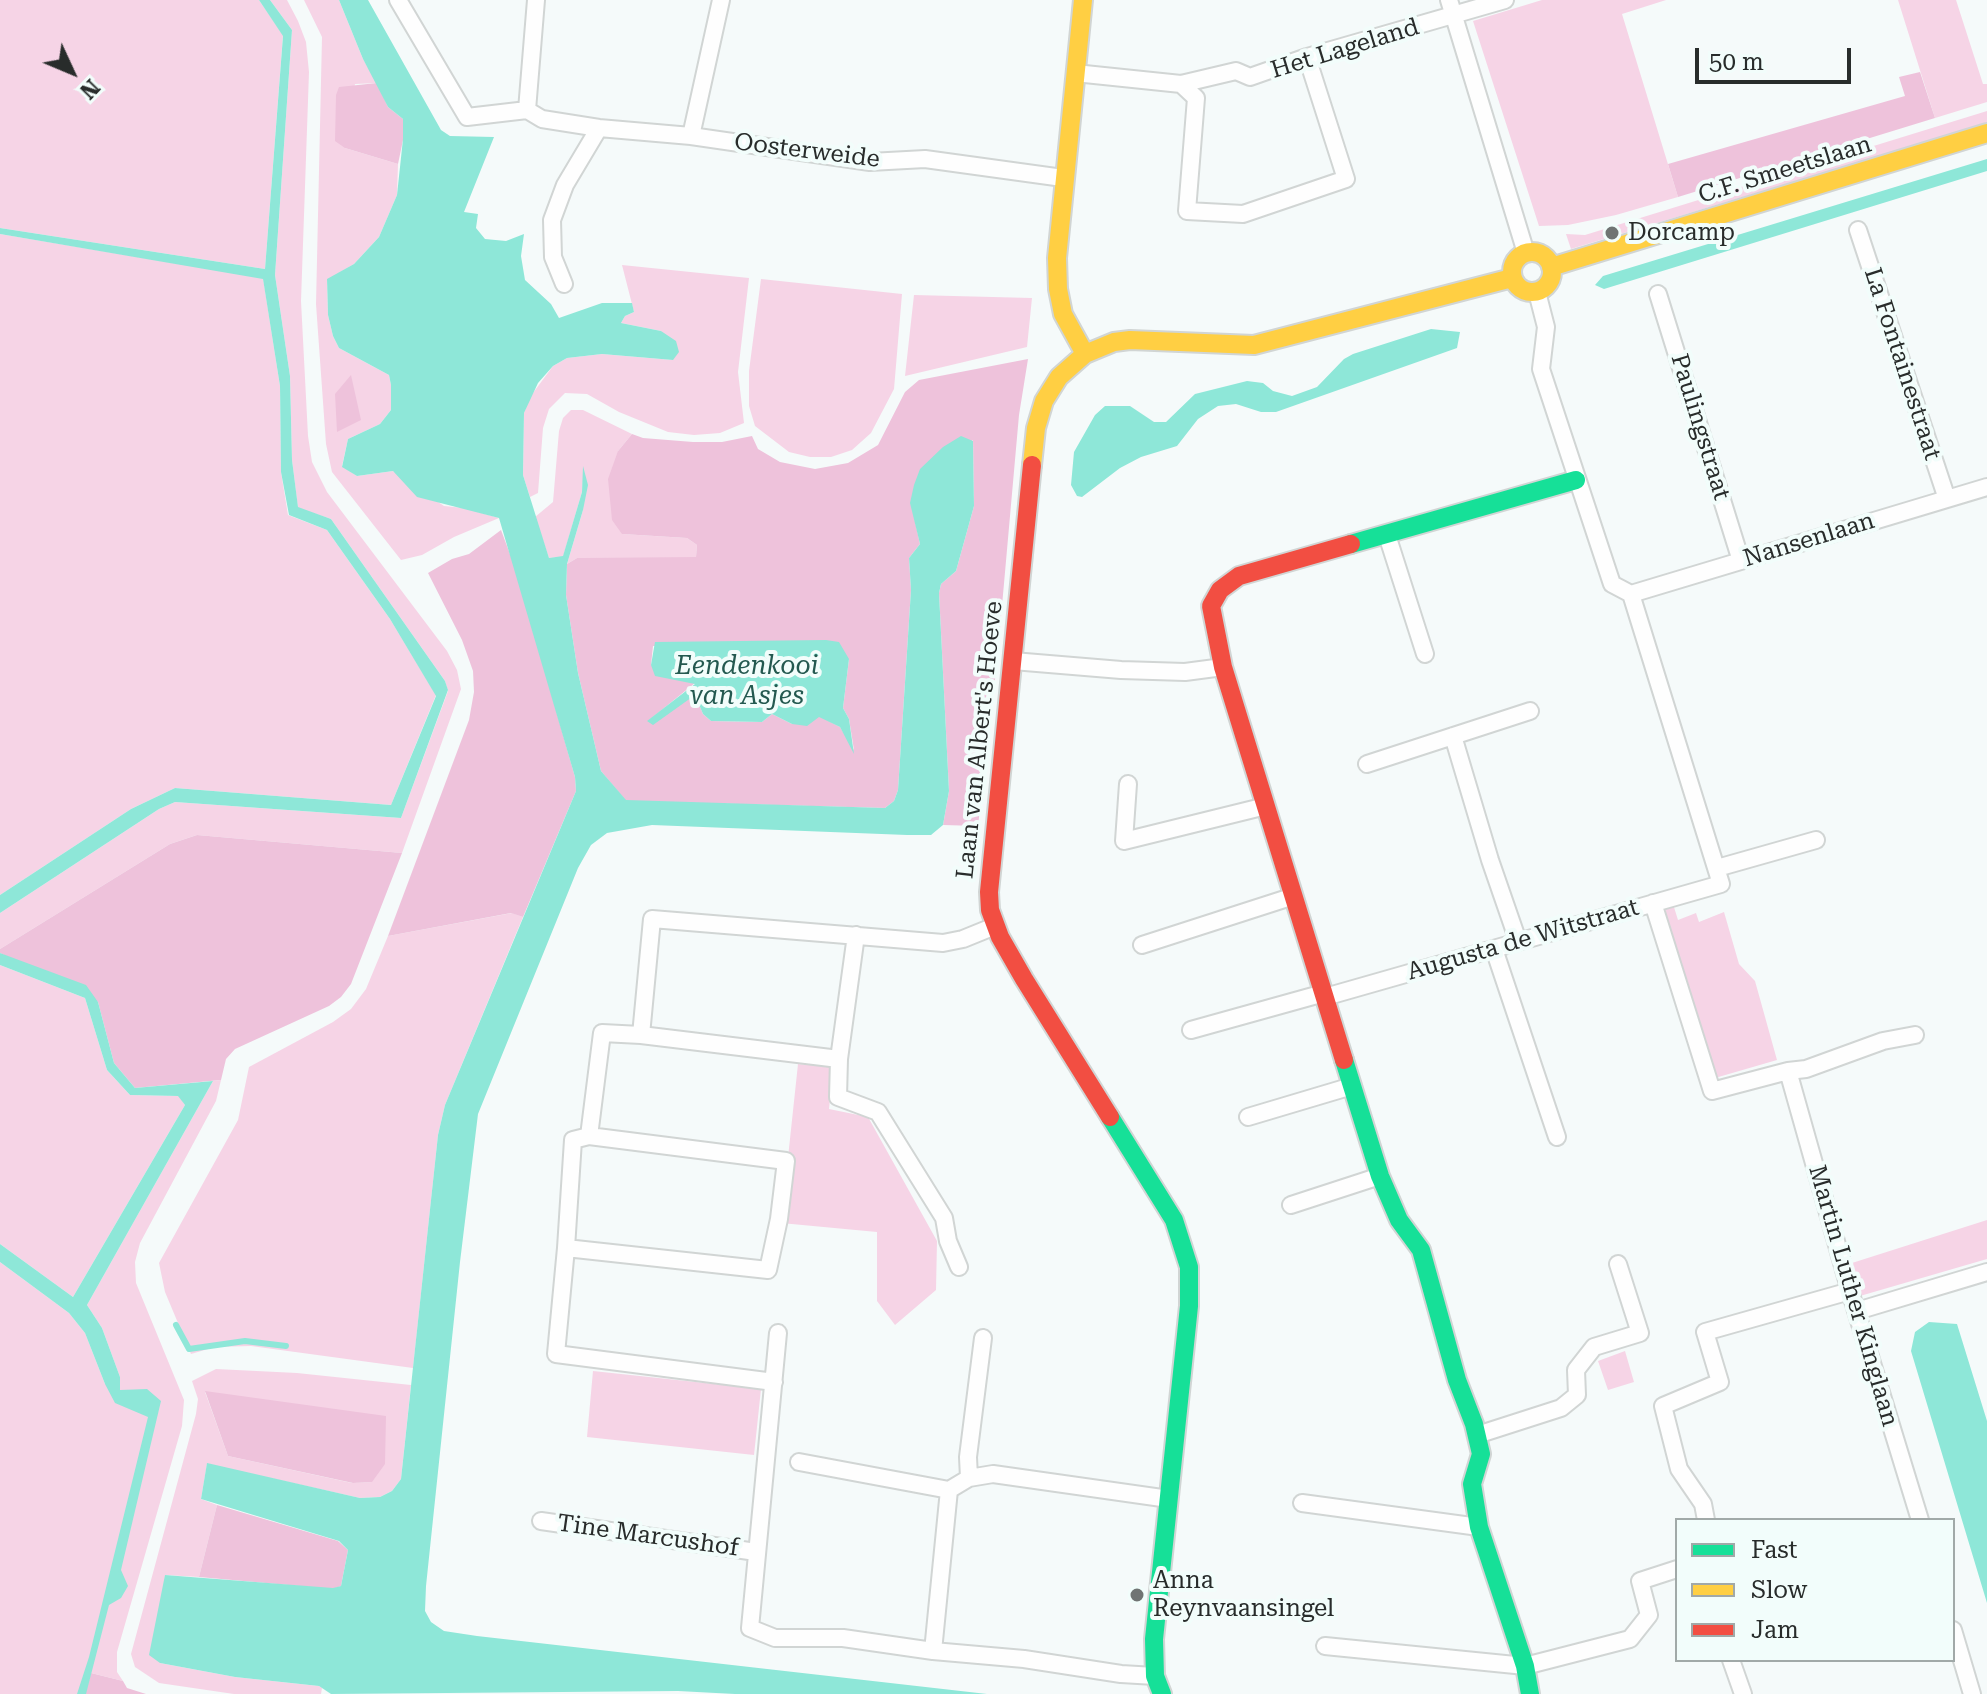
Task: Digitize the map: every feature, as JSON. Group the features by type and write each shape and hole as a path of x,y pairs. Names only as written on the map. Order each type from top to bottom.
{"street":[{"path":"398,0 467,117 527,110 536,0"},
{"path":"691,136 721,0"},
{"path":"1083,0 1057,258 1063,314 1085,354 1114,342 1130,340 1254,345 1512,278"},
{"name":"Het Lageland","path":"1181,84 1236,71 1250,77 1452,8 1505,0"},
{"path":"1452,8 1526,253"},
{"path":"1075,73 1181,84 1196,98 1187,211 1243,214 1346,179 1307,57"},
{"name":"Oosterweide","path":"527,110 542,119 599,128 691,136 870,162 925,159 1063,178"},
{"path":"564,284 553,257 552,220 565,185 599,128"},
{"name":"C.F. Smeetslaan","path":"1551,267 1987,133"},
{"name":"La Fontainestraat","path":"1858,230 1947,499"},
{"path":"1526,253 1544,256 1551,267 1551,280 1537,292 1525,292 1512,278 1513,265 1520,255 1526,253"},
{"path":"1537,292 1546,327 1541,369 1612,584 1631,594 1719,876 1816,840"},
{"name":"Paulingstraat","path":"1658,294 1741,561"},
{"name":"Laan van Albert's Hoeve","path":"1085,354 1051,387 1036,428 989,892 995,926 1024,979 1164,1202 1184,1245 1189,1267 1189,1306 1154,1639 1155,1676 1162,1694"},
{"path":"1530,1694 1525,1666 1479,1527 1472,1484 1481,1454 1477,1435 1457,1380 1421,1250 1399,1220 1380,1176 1223,667 1211,606 1214,597 1227,583 1239,576 1576,480"},
{"name":"Nansenlaan","path":"1631,594 1987,487"},
{"path":"1387,535 1425,654"},
{"path":"1013,661 1185,672 1223,667"},
{"path":"1367,764 1530,711"},
{"path":"1453,736 1518,941"},
{"path":"1128,784 1124,841 1266,806"},
{"name":"Augusta de Witstraat","path":"1191,1030 1653,903 1719,876"},
{"path":"1142,945 1294,896"},
{"path":"1653,903 1712,1091 1806,1069 1883,1041 1915,1035"},
{"path":"641,1035 652,919 943,943 963,939 995,926"},
{"path":"856,935 839,1059 838,1097 878,1112 944,1218 948,1241 959,1267"},
{"path":"1494,949 1557,1137"},
{"path":"589,1136 602,1033 839,1059"},
{"name":"Martin Luther Kinglaan","path":"1788,1071 1917,1518"},
{"path":"1248,1117 1352,1086"},
{"path":"566,1248 768,1270 779,1219 786,1161 589,1136 573,1140 556,1354 774,1382"},
{"path":"1291,1205 1380,1176"},
{"path":"1477,1435 1561,1408 1577,1395 1576,1370 1594,1347 1640,1333 1618,1264"},
{"path":"1857,1311 1987,1272"},
{"path":"1706,1518 1703,1504 1679,1469 1663,1406 1720,1382 1705,1332 1850,1291"},
{"path":"778,1333 750,1628 775,1638 843,1638 1155,1676"},
{"path":"969,1478 968,1457 983,1338"},
{"path":"799,1462 949,1490 969,1478 993,1474 1169,1499"},
{"path":"933,1651 949,1490"},
{"path":"1302,1503 1479,1527"},
{"name":"Tine Marcushof","path":"541,1521 756,1552"},
{"path":"1325,1646 1525,1666 1630,1639 1649,1615 1640,1581 1675,1570"},
{"path":"1955,1637 1972,1694"},
{"path":"1732,1662 1743,1694"}],"shaded area":[{"path":"0,0 259,0 283,35 265,269 0,228"},
{"path":"270,0 287,0 306,42 309,72 301,301 312,462 327,492 447,651 457,670 461,689 402,853 197,835 170,844 0,949 0,913 159,809 175,802 401,818 448,691 445,681 331,519 298,508 292,460 290,376 275,275 292,30"},
{"path":"304,0 339,0 363,59 377,83 355,84 345,148 398,164 397,195 379,237 354,264 327,280 328,315 339,348 389,375 391,385 391,410 380,424 348,439 342,466 357,476 393,471 444,506 499,518 422,555 401,560 332,472 326,444 316,304 322,37"},
{"path":"1542,0 1666,0 1622,14 1678,197 1616,215 1568,225 1539,226 1473,21"},
{"path":"1898,0 1956,0 1983,84 1987,84 1987,102 1935,118"},
{"path":"1920,72 1935,118 1678,197 1668,164 1905,96 1899,77"},
{"path":"377,83 388,107 403,119 398,164 345,148 335,141 336,95 339,87"},
{"path":"1987,111 1987,123 1571,249 1566,234 1585,235"},
{"path":"0,234 263,278 280,386 281,472 288,515 327,530 390,619 436,695 391,805 175,788 131,809 0,895"},
{"path":"622,265 749,278 738,372 744,423 720,433 694,435 668,432 619,412 587,394 565,393 549,409 543,428 538,493 530,497 523,475 524,413 530,397 553,366 567,358 602,354 673,360 661,331 621,323 625,316 634,312"},
{"path":"761,279 902,294 894,389 871,433 852,450 831,457 810,457 789,452 755,426 749,406 749,371"},
{"path":"914,295 1032,298 1027,347 905,376"},
{"path":"1028,359 1019,415 997,662 978,826 943,825 949,791 939,593 941,584 956,571 974,506 973,440 911,503 920,544 909,558 911,590 898,790 894,801 885,808 626,801 601,771 578,673 566,595 567,564 577,558 696,557 697,545 687,538 622,534 612,520 608,479 618,451 632,434 643,438 693,442 722,442 752,436 758,449 780,462 815,469 848,463 878,445 905,392 919,380","holes":["653,646 849,659 843,708 849,719 854,750 840,727 819,716 792,724 772,714 762,722 711,721 703,714 695,694 648,721 695,683 651,665"]},
{"path":"351,375 361,420 337,432 335,394"},
{"path":"571,410 583,410 632,434 618,451 622,534 687,538 697,545 696,558 577,558 567,564 583,510 584,470 582,492 563,557 549,558 535,517 553,502 559,431 563,418"},
{"path":"501,530 516,570 575,777 576,791 523,917 511,913 388,936 469,720 474,692 473,671 462,640 428,573 452,559 469,554"},
{"path":"197,835 402,853 351,984 341,997 329,1006 235,1049 226,1059 221,1080 135,1088 114,1063 98,1002 0,953 0,949 170,844"},
{"path":"1673,904 1678,920 1696,913 1699,922 1724,912 1739,964 1755,981 1777,1060 1715,1078 1664,913"},
{"path":"512,913 523,917 445,1105 438,1135 413,1368 251,1346 215,1347 191,1354 165,1292 159,1263 238,1120 249,1067 333,1022 351,1009 366,989 388,936"},
{"path":"0,965 85,998 107,1070 130,1095 179,1096 185,1105 73,1297 0,1244"},
{"path":"798,1064 833,1067 829,1109 868,1117 937,1241 936,1290 895,1325 877,1301 877,1232 781,1223"},
{"path":"221,1080 216,1101 140,1243 135,1262 136,1283 184,1400 182,1426 117,1652 117,1672 123,1681 91,1673 85,1694 0,1694 0,1262 69,1313 85,1333 105,1384 120,1377 102,1328 87,1305 213,1081"},
{"path":"1987,1220 1987,1259 1860,1296 1852,1263"},
{"path":"1625,1351 1634,1382 1608,1390 1598,1361"},
{"path":"216,1369 297,1373 411,1385 401,1479 392,1491 380,1497 360,1498 207,1464 201,1499 217,1505 199,1577 165,1575 160,1663 235,1677 319,1686 322,1688 321,1694 234,1694 159,1683 135,1667 131,1654 196,1414 198,1399 192,1381","holes":["205,1392 372,1482 352,1483 228,1456"]},
{"path":"593,1371 761,1389 754,1455 587,1437"},
{"path":"205,1391 386,1416 385,1464 372,1482 353,1483 228,1456"},
{"path":"217,1505 338,1541 348,1550 341,1586 333,1589 199,1577"},
{"path":"91,1673 123,1681 127,1688 146,1694 85,1694"}],"water":[{"path":"259,0 270,0 292,30 275,275 290,376 292,460 298,507 331,519 445,681 448,690 401,818 175,802 159,809 0,913 0,895 131,809 175,788 391,805 436,696 390,619 327,530 289,515 281,472 280,386 263,279 0,234 0,228 265,269 283,36"},
{"path":"339,0 368,0 441,130 450,136 494,137 464,212 478,214 476,228 485,239 506,241 524,234 521,256 525,280 551,304 559,318 602,303 632,303 634,312 625,316 621,323 661,331 676,341 679,352 673,360 602,354 567,358 553,366 538,383 524,413 523,475 549,558 563,556 582,492 583,466 588,485 567,564 566,595 578,673 601,771 626,800 885,808 894,801 898,790 911,590 909,558 920,544 910,503 920,469 943,447 961,436 973,441 974,506 956,571 941,584 939,593 949,791 943,825 931,835 907,835 652,825 607,833 591,845 578,868 478,1114 425,1611 431,1622 444,1631 477,1636 987,1694 735,1694 678,1691 331,1694 319,1686 235,1677 160,1663 149,1655 165,1575 333,1588 341,1586 348,1550 339,1541 201,1499 207,1463 360,1498 380,1497 392,1491 401,1479 438,1135 445,1105 576,791 575,777 499,518 417,497 393,471 357,476 342,467 348,439 380,424 391,410 391,385 389,375 339,348 328,315 327,279 354,264 379,237 397,195 403,119 388,107 363,59"},
{"path":"1987,159 1987,171 1604,289 1595,285 1603,276"},
{"path":"1431,329 1460,332 1457,348 1276,412 1261,412 1236,404 1218,406 1198,419 1177,446 1141,457 1120,468 1082,497 1077,496 1071,485 1074,452 1095,415 1105,406 1130,406 1154,422 1166,422 1195,394 1247,381 1263,383 1273,391 1292,396 1317,387 1353,354"},
{"name":"Eendenkooi van Asjes","path":"655,642 839,642 849,659 843,708 849,719 854,754 840,727 819,717 807,726 792,724 772,714 762,722 711,721 703,714 695,695 653,725 647,721 695,684 655,676 651,665"},
{"path":"0,953 86,985 98,1002 114,1063 135,1088 213,1081 87,1305 102,1328 120,1377 120,1390 147,1389 161,1401 121,1570 128,1586 121,1598 109,1605 86,1694 77,1694 89,1657 148,1417 115,1403 85,1333 69,1313 0,1262 0,1244 73,1297 185,1105 178,1096 130,1095 107,1070 85,998 0,965"},
{"path":"1929,1322 1957,1324 1987,1421 1987,1603 1911,1351 1915,1332"}],"waterway":[{"path":"176,1325 189,1349 245,1341 286,1346"}],"traffic: fast":[{"path":"1351,544 1576,480"},
{"path":"1344,1060 1380,1176 1399,1220 1421,1250 1457,1380 1474,1424 1481,1454 1472,1484 1479,1527 1525,1666 1530,1694"},
{"path":"1110,1117 1174,1220 1189,1267 1189,1306 1154,1639 1155,1676 1162,1694"}],"traffic: slow":[{"path":"1083,0 1057,258 1063,314 1085,354"},
{"path":"1551,267 1987,133"},
{"path":"1532,252 1546,258 1552,272 1546,286 1532,292 1518,286 1512,272 1518,258 1532,252"},
{"path":"1032,465 1036,428 1044,401 1059,377 1085,354 1114,342 1254,345 1512,278"}],"traffic: jam":[{"path":"1032,465 989,892 990,910 1000,937 1024,979 1110,1117"},
{"path":"1344,1060 1223,667 1211,606 1220,590 1239,576 1351,544"}],"place":[{"name":"Dorcamp","path":"1612,233"},
{"name":"Anna Reynvaansingel","path":"1137,1595"}]}
